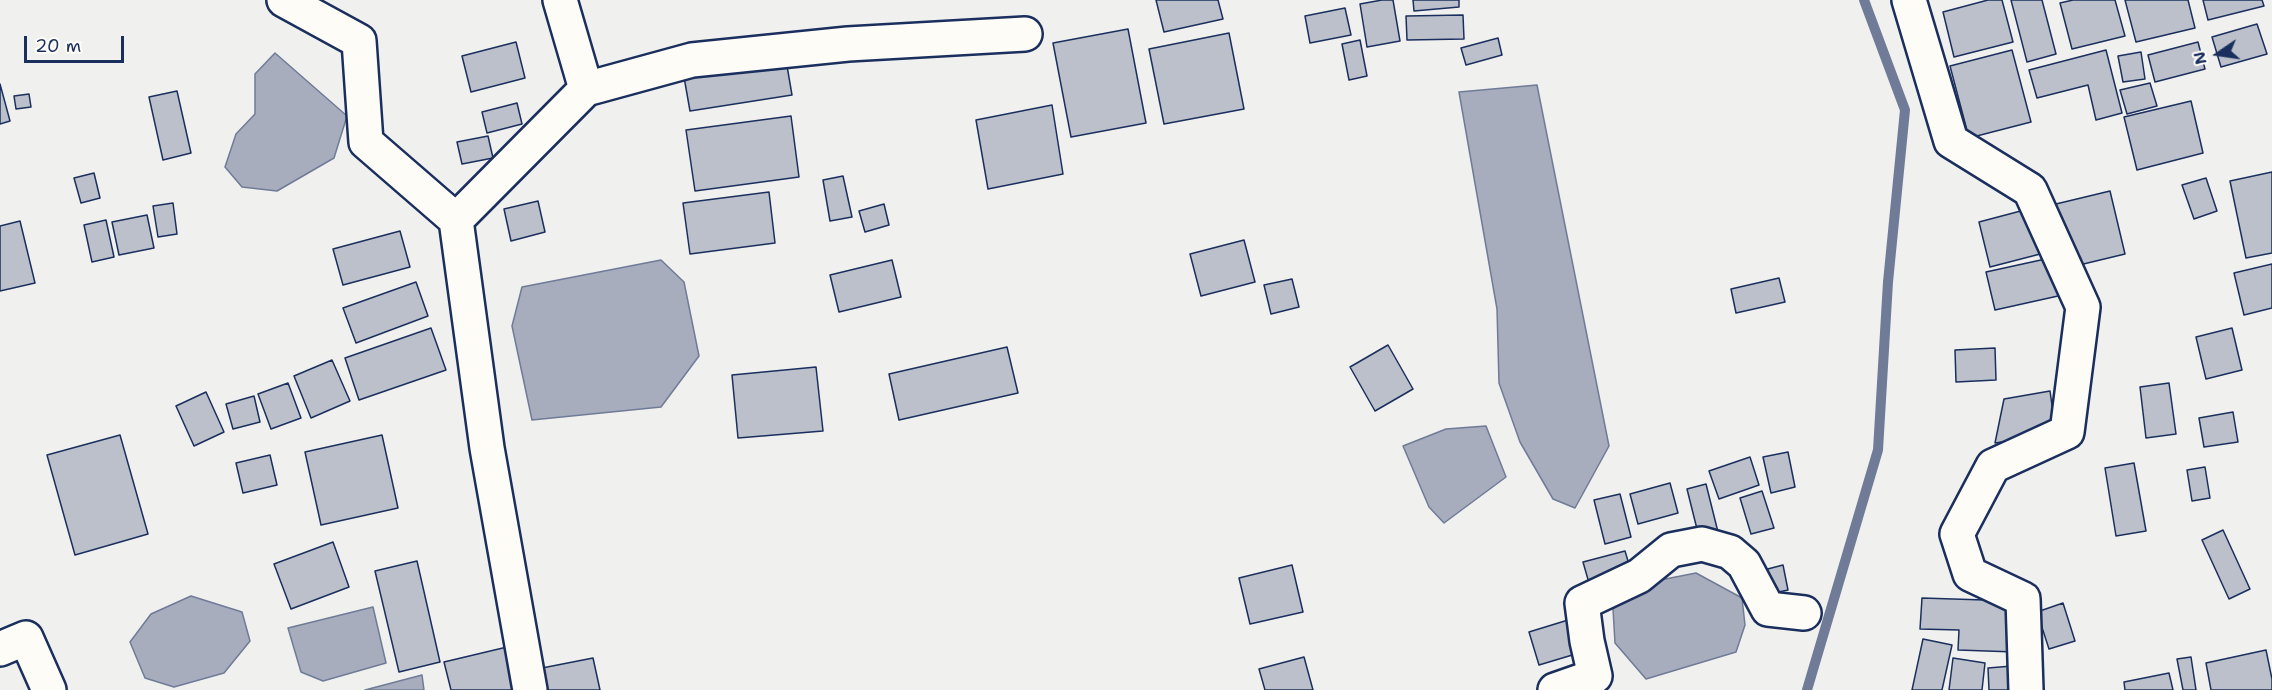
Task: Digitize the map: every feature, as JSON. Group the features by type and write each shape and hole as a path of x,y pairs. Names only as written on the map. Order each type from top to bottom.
{"street":[{"path":"284,0 359,41 366,142 456,220 487,448 530,690"},
{"path":"561,0 586,89"},
{"path":"1909,0 1951,141 2030,190 2083,307 2067,432 1993,466 1957,534 1970,574 2023,599 2026,690"},
{"path":"456,220 586,89 692,60 848,44 1025,34"},
{"path":"1555,690 1595,676 1582,603 1639,576 1671,550 1702,544 1730,552 1744,564 1768,609 1804,613"},
{"path":"0,649 26,638 49,690"}],"water":[{"path":"275,53 347,116 334,158 277,191 242,187 225,167 236,134 255,114 255,74"},
{"path":"1537,85 1609,446 1575,508 1553,499 1520,442 1499,383 1497,309 1459,92"},
{"path":"661,260 684,282 699,356 661,407 532,420 512,326 522,287"},
{"path":"1486,426 1506,477 1444,523 1429,507 1403,446 1446,429"},
{"path":"1696,573 1742,598 1745,625 1736,652 1646,679 1615,643 1613,609 1645,583"},
{"path":"191,596 242,612 250,641 224,673 174,687 145,678 130,642 151,614"},
{"path":"373,607 386,663 323,681 301,672 288,628"},
{"path":"422,675 424,690 365,690"}],"building":[{"path":"1156,0 1218,0 1223,19 1164,32"},
{"path":"1393,0 1400,41 1367,47 1360,4"},
{"path":"1413,0 1459,0 1459,7 1414,11"},
{"path":"1988,0 2002,0 2013,42 1954,57 1943,12"},
{"path":"2011,0 2042,0 2056,54 2027,62"},
{"path":"2073,0 2115,0 2125,36 2072,49 2060,3"},
{"path":"2125,0 2188,0 2195,28 2136,42"},
{"path":"2203,0 2262,0 2264,6 2208,20"},
{"path":"1345,8 1351,35 1310,43 1305,16"},
{"path":"1463,15 1464,39 1407,40 1406,16"},
{"path":"2257,24 2267,54 2221,67 2212,37"},
{"path":"1128,29 1146,123 1071,137 1053,43"},
{"path":"1229,33 1244,109 1164,124 1149,49"},
{"path":"1498,38 1502,55 1466,65 1461,48"},
{"path":"1360,40 1367,76 1349,80 1342,44"},
{"path":"516,42 525,78 471,92 462,56"},
{"path":"2198,42 2205,69 2155,82 2148,55"},
{"path":"2012,50 2031,122 1969,138 1950,66"},
{"path":"2106,50 2122,113 2096,120 2088,85 2037,98 2029,70"},
{"path":"2141,52 2145,79 2123,82 2118,56"},
{"path":"786,60 792,95 690,111 684,77"},
{"path":"2150,83 2157,106 2127,114 2120,90"},
{"path":"0,84 10,121 0,124"},
{"path":"177,91 191,153 163,160 149,97"},
{"path":"29,94 31,107 16,109 14,96"},
{"path":"2191,101 2203,153 2137,170 2124,117"},
{"path":"517,103 522,124 487,133 482,112"},
{"path":"1052,105 1063,174 988,189 976,120"},
{"path":"791,116 799,177 695,191 686,130"},
{"path":"488,136 493,158 462,164 457,142"},
{"path":"2272,172 2272,253 2246,258 2230,181"},
{"path":"94,173 100,198 81,203 74,178"},
{"path":"843,176 852,217 830,221 823,180"},
{"path":"2206,178 2217,211 2194,219 2182,185"},
{"path":"2110,191 2125,254 2071,267 2056,204"},
{"path":"769,192 775,243 690,254 683,203"},
{"path":"538,201 545,232 511,241 504,209"},
{"path":"173,203 177,234 158,237 153,206"},
{"path":"884,204 889,225 865,232 859,211"},
{"path":"2032,208 2044,253 1990,267 1979,222"},
{"path":"147,215 154,248 119,255 112,222"},
{"path":"106,220 114,257 92,262 84,225"},
{"path":"20,221 35,283 0,291 0,226"},
{"path":"400,231 410,267 343,285 333,249"},
{"path":"1244,240 1255,282 1201,296 1190,254"},
{"path":"2050,258 2058,296 1995,310 1986,272"},
{"path":"892,260 901,297 839,312 830,275"},
{"path":"2272,264 2272,308 2244,315 2234,273"},
{"path":"1779,278 1785,302 1736,313 1731,289"},
{"path":"1292,279 1299,307 1271,314 1264,285"},
{"path":"416,282 428,316 356,343 343,308"},
{"path":"431,328 446,370 359,400 345,358"},
{"path":"2232,328 2242,370 2206,379 2196,337"},
{"path":"1388,345 1413,389 1375,411 1350,367"},
{"path":"1007,347 1018,393 899,420 889,374"},
{"path":"1995,348 1996,380 1956,382 1955,350"},
{"path":"332,360 350,401 311,418 294,376"},
{"path":"816,367 823,431 738,438 732,375"},
{"path":"288,383 301,418 271,429 258,394"},
{"path":"2169,383 2176,434 2146,438 2140,387"},
{"path":"2050,391 2056,434 1995,443 2004,399"},
{"path":"206,392 224,432 194,446 176,406"},
{"path":"254,396 260,422 233,429 226,404"},
{"path":"2233,412 2238,442 2204,447 2199,418"},
{"path":"120,435 148,534 75,555 47,455"},
{"path":"382,435 398,508 321,525 305,452"},
{"path":"1788,452 1795,487 1771,493 1763,457"},
{"path":"270,455 277,485 243,493 236,463"},
{"path":"1750,457 1759,485 1719,499 1709,471"},
{"path":"2134,463 2146,531 2116,536 2105,468"},
{"path":"2205,467 2210,498 2192,501 2187,470"},
{"path":"1670,483 1678,513 1638,524 1630,494"},
{"path":"1706,484 1718,532 1699,537 1687,489"},
{"path":"1762,491 1774,528 1751,534 1740,498"},
{"path":"1620,494 1631,537 1605,544 1594,500"},
{"path":"2223,530 2250,589 2229,599 2202,540"},
{"path":"333,542 349,587 291,609 274,564"},
{"path":"1625,551 1631,571 1589,583 1583,562"},
{"path":"417,561 440,662 399,672 375,571"},
{"path":"1292,565 1303,612 1250,624 1239,578"},
{"path":"1783,565 1788,590 1765,595 1760,571"},
{"path":"1922,598 2016,601 2015,652 1958,650 1959,630 1920,629"},
{"path":"2063,603 2075,641 2049,649 2037,612"},
{"path":"1568,620 1579,653 1539,665 1529,632"},
{"path":"1923,639 1952,645 1942,690 1912,690"},
{"path":"507,647 517,690 451,690 444,662"},
{"path":"2266,650 2272,690 2211,690 2206,663"},
{"path":"1304,657 1313,690 1265,690 1259,669"},
{"path":"2191,657 2196,690 2183,690 2177,659"},
{"path":"593,658 600,690 541,690 537,669"},
{"path":"1953,658 1985,663 1982,690 1949,690"},
{"path":"2012,666 2014,690 1989,690 1988,668"},
{"path":"2169,673 2173,690 2125,690 2124,682"}],"waterway":[{"path":"1807,690 1878,450 1888,282 1905,110 1864,0"}]}
